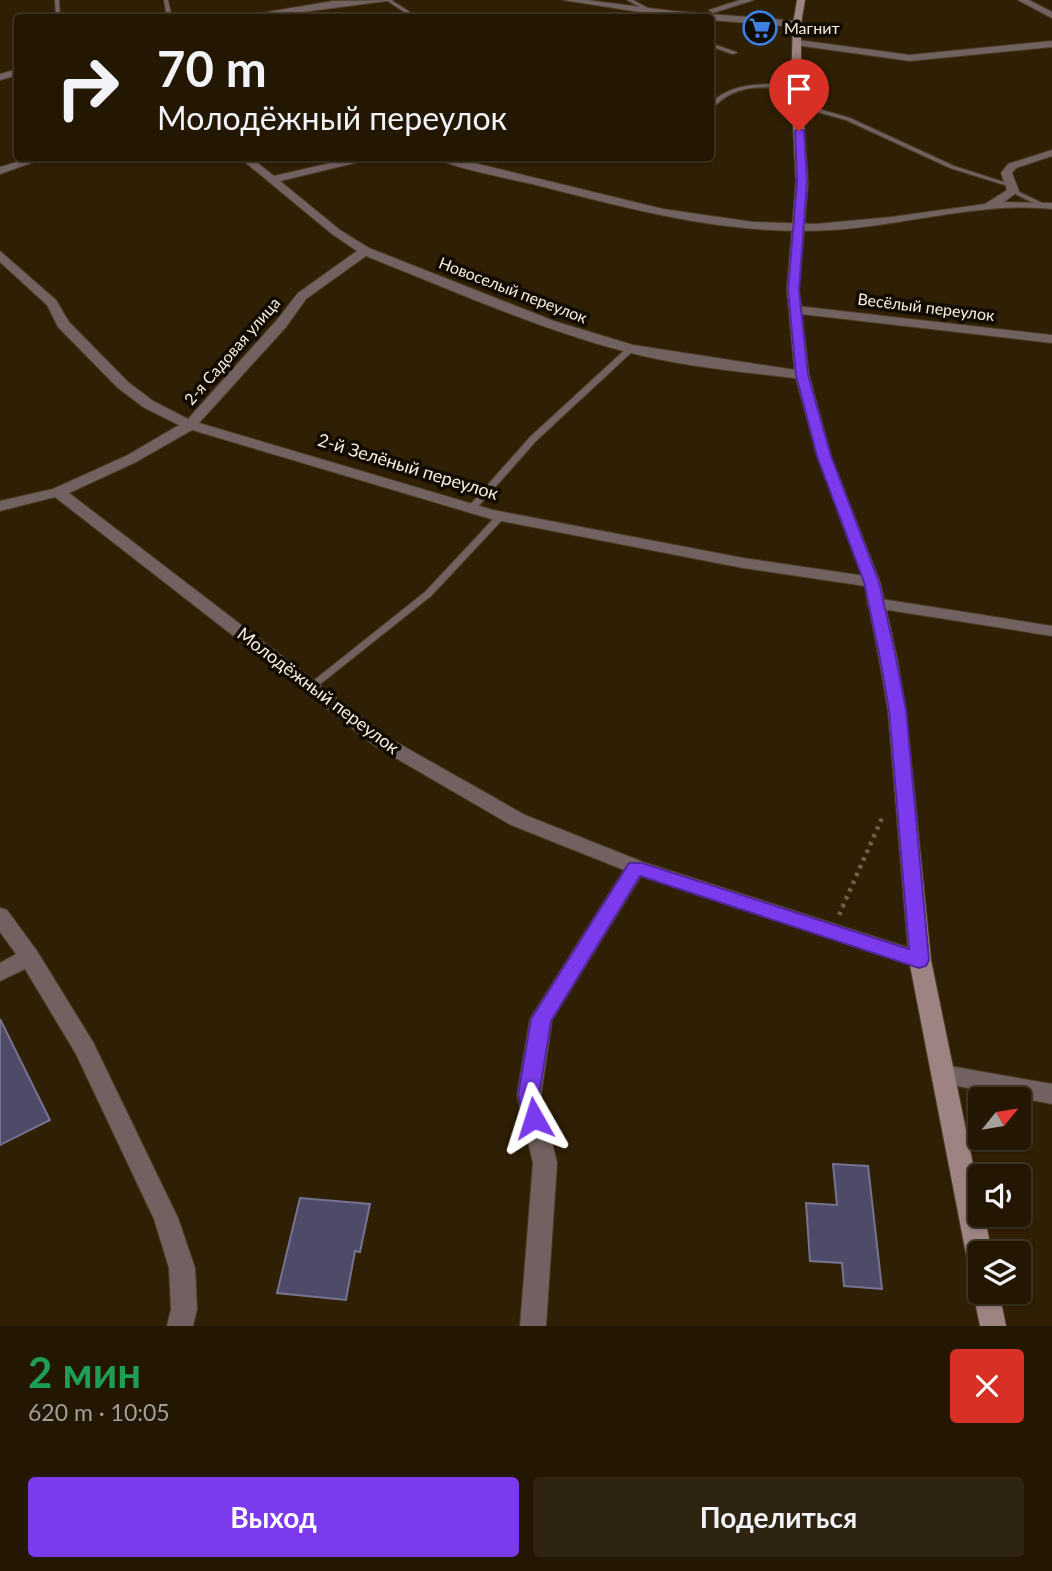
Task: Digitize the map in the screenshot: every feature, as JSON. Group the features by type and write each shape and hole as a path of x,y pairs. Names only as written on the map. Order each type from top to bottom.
{"main road":[{"path":"801,0 797,24 797,96 802,182 793,290 802,375 824,456 872,582 897,710 919,960 976,1241"},
{"path":"988,1304 993,1326"}],"street":[{"path":"281,14 389,0"},
{"path":"567,0 662,14"},
{"path":"691,14 732,7 750,0"},
{"path":"1022,0 1052,15"},
{"path":"714,16 797,24"},
{"path":"798,43 900,58 1052,44"},
{"path":"988,206 1012,188 1006,173 1012,166 1052,153"},
{"path":"0,172 31,161"},
{"name":"Новоселый переулок","path":"249,161 275,179 335,232 365,251 549,324 631,349 802,375"},
{"path":"275,179 350,161"},
{"path":"455,161 668,211 732,222 798,228 912,217 988,206 1046,205"},
{"name":"2-я Садовая улица","path":"0,506 58,492 131,459 190,425 281,324 302,296 365,251"},
{"name":"2-й Зелёный переулок","path":"0,255 51,303 64,324 123,385 148,404 190,425 501,516 743,563 872,582"},
{"name":"Весёлый переулок","path":"797,310 1052,339"},
{"name":"Молодёжный переулок","path":"58,492 382,743 518,820 636,867 919,960"},
{"path":"875,603 1052,631"},
{"path":"533,1326 545,1163 529,1095 541,1019 636,867"},
{"path":"0,916 29,957 85,1049 166,1218 182,1268 184,1309 180,1326"},
{"path":"0,973 29,957"},
{"path":"944,1075 1052,1094"}],"lane":[{"path":"389,0 408,12"},
{"path":"629,0 651,11"},
{"path":"714,46 734,53"},
{"path":"714,103 721,94 731,90 765,86 797,96 952,167 1012,188 1046,205"},
{"path":"471,508 533,439 631,349"},
{"path":"311,687 428,594 501,516"}],"path":[{"path":"831,931 882,818"}],"building":[{"path":"0,1019 50,1120 0,1145"},
{"path":"833,1164 868,1166 882,1289 844,1286 842,1263 810,1261 806,1203 837,1205"},
{"path":"300,1198 370,1204 360,1252 355,1251 346,1300 277,1293"}],"place":[{"name":"Магнит","path":"760,28"}],"route":[{"path":"534,1118 529,1095 541,1019 636,867 919,960 906,795 897,710 888,658 872,582 824,456 802,375 793,290 802,182 799,131"}]}
